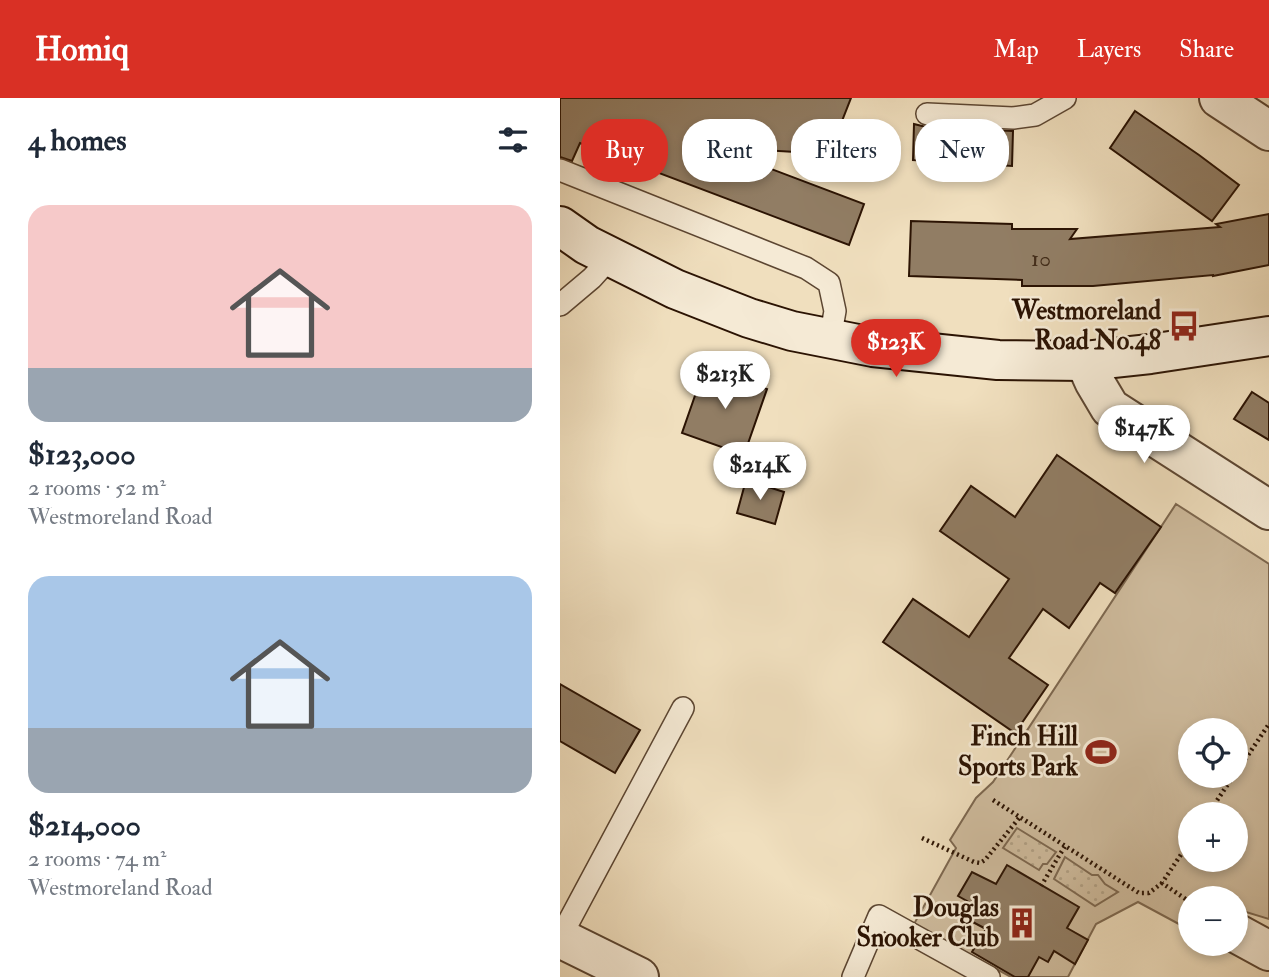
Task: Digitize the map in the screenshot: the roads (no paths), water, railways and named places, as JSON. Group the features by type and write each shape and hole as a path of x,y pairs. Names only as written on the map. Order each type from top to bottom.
{"main road":[{"path":"1219,98 1269,131"},
{"path":"560,226 587,245 675,289 749,318 792,331 873,347 998,360 1085,361 1269,336"},
{"path":"1085,361 1110,408 1269,510"},
{"path":"560,938 639,977"},
{"path":"1248,940 1269,951"}],"lane":[{"path":"927,114 1013,118 1035,114 1065,98"},
{"path":"560,170 806,268 828,283 835,311 830,339"},
{"path":"560,305 592,278 611,257"},
{"path":"560,938 683,708"},
{"path":"853,977 879,916 989,977"}],"place":[{"name":"Westmoreland Road No.48","path":"1184,326"},
{"name":"Finch Hill Sports Park","path":"1101,752"},
{"name":"Douglas Snooker Club","path":"1022,923"}]}
